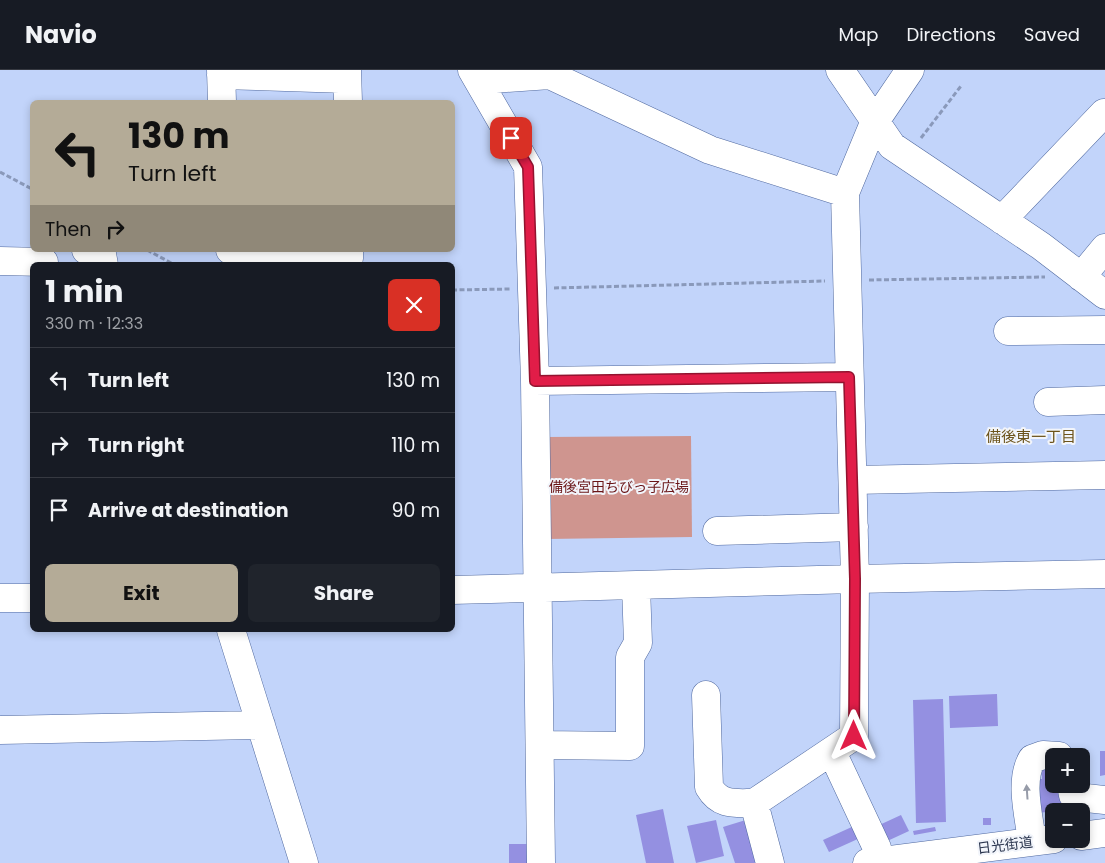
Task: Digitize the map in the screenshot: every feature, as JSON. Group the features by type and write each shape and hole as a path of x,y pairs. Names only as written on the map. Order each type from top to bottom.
{"main road":[{"path":"840,70 874,123 892,146 1041,246 1105,295"},
{"path":"706,695 709,787 714,796 724,803 754,803 854,736 855,579 845,193 874,123 910,70"},
{"path":"222,100 221,72 348,84"},
{"path":"541,863 535,381 528,167 475,75 550,75 710,150 845,193"},
{"path":"1002,220 1104,114"},
{"path":"1081,277 1105,248"},
{"path":"94,252 102,254 103,262"},
{"path":"259,252 350,258 350,252"},
{"path":"0,260 49,259"},
{"path":"1008,331 1105,330"},
{"path":"535,381 849,377"},
{"path":"1048,402 1105,400"},
{"path":"853,480 1105,476"},
{"path":"717,531 854,527"},
{"path":"455,590 1105,574"},
{"path":"540,745 630,746 630,656 638,643 636,586"},
{"path":"0,598 30,598"},
{"path":"232,632 304,863"},
{"path":"0,730 261,725"},
{"path":"832,752 877,848 873,862"},
{"path":"1043,840 1026,787 1028,767 1032,759 1045,755"},
{"path":"1073,793 1077,797 1105,800"},
{"path":"754,803 770,863"},
{"path":"1090,835 1105,833"},
{"name":"日光街道","path":"873,862 1043,840"}],"path":[{"path":"907,157 961,86"},
{"path":"0,172 30,188"},
{"path":"151,252 169,262"},
{"path":"455,290 848,280 1081,277"}],"green space":[{"name":"備後宮田ちびっ子広場","path":"691,436 692,537 546,539 546,437"}],"building":[{"path":"997,694 998,726 950,728 949,696"},
{"path":"943,699 946,822 916,823 913,700"},
{"path":"1100,751 1105,751 1105,775 1100,776"},
{"path":"1041,764 1045,765 1045,793 1067,793 1069,803 1045,803 1045,812 1037,813 1035,779 1042,779"},
{"path":"663,809 674,863 646,863 636,815"},
{"path":"901,815 909,831 883,843 875,827"},
{"path":"983,818 991,818 991,825 983,825"},
{"path":"749,819 762,860 754,863 735,863 723,827"},
{"path":"716,820 724,856 696,863 687,826"},
{"path":"854,826 860,838 829,852 823,840"},
{"path":"935,827 936,831 914,835 913,831"},
{"path":"509,844 531,844 532,863 509,863"}],"district":[{"name":"備後東一丁目","path":"1031,436"}],"route":[{"path":"511,138 528,167 535,381 849,377 855,579 854,736"}]}
